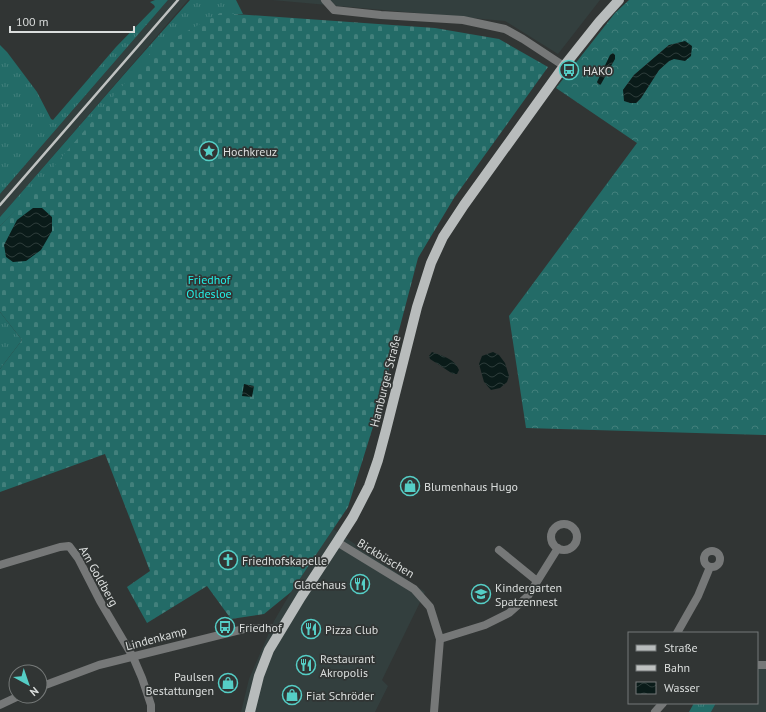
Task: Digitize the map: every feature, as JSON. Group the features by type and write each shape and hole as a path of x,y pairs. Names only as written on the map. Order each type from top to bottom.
{"main road":[{"name":"Hamburger Straße","path":"250,712 259,676 269,650 353,517 369,486 378,460 417,307 431,263 443,237 464,205 564,66 599,22 619,0"}],"street":[{"path":"325,0 334,10 381,15 463,20 505,29 564,66"},
{"name":"Bickbüschen","path":"337,542 414,589 430,607 440,639 434,712"},
{"name":"Am Goldberg","path":"0,565 60,547 69,546 78,558 100,601 133,657"},
{"path":"440,639 485,625 509,613 528,596 558,548"},
{"path":"499,550 536,581"},
{"path":"679,632 698,596 710,567"},
{"name":"Lindenkamp","path":"48,684 99,665 248,628 282,629"},
{"path":"133,657 151,705 151,712"},
{"path":"655,712 662,704"}],"shaded area":[{"path":"168,0 188,0 0,217 0,194"},
{"path":"272,0 600,0 558,54 505,21"},
{"path":"333,529 425,592 382,680 388,686 375,712 241,712 249,679 274,621 291,592"},
{"path":"758,669 766,669 766,712 711,712 715,704 758,704"}],"green space":[{"path":"155,0 168,0 0,194 0,45 37,92 51,119 53,120 116,47 155,7 150,2"},
{"path":"190,0 236,0 243,14 220,14 0,226 0,217"},
{"path":"629,0 766,0 766,435 526,428 509,316 637,143 556,88 615,13","holes":["669,45 673,59 659,70 641,98 636,103 630,103 623,90 634,75"]},
{"name":"Friedhof Oldesloe","path":"220,13 435,28 499,39 548,67 454,198 418,258 377,414 348,507 291,592 264,614 231,619 207,586 147,623 127,587 150,571 105,454 0,492 0,369 22,340 0,312 0,226 21,205 153,50"},
{"path":"0,312 22,340 0,369"},
{"path":"693,704 715,704 711,712 689,712"}],"water":[{"path":"685,41 692,46 691,56 685,61 674,59 669,61 659,70 641,98 636,103 624,101 623,90 634,75 669,45"},
{"path":"613,53 615,55 615,59 600,85 597,82 610,55"},
{"path":"33,208 42,208 52,217 52,231 41,250 26,261 13,262 6,257 4,245 17,220"},
{"path":"432,352 448,358 455,363 459,370 457,374 453,374 430,359 429,356"},
{"path":"493,352 499,355 505,363 509,376 507,382 500,388 491,390 484,382 479,364 482,356"},
{"path":"244,384 254,386 252,397 242,396"}],"railway":[{"path":"0,205 178,0"}],"place":[{"name":"HAKO","path":"569,70"},
{"name":"Hochkreuz","path":"209,151"},
{"name":"Blumenhaus Hugo","path":"410,486"},
{"name":"Friedhofskapelle","path":"228,560"},
{"name":"Glacehaus","path":"360,584"},
{"name":"Kindergarten Spatzennest","path":"481,594"},
{"name":"Friedhof","path":"225,627"},
{"name":"Pizza Club","path":"311,629"},
{"name":"Restaurant Akropolis","path":"306,665"},
{"name":"Paulsen Bestattungen","path":"228,683"},
{"name":"Fiat Schröder","path":"292,695"}]}
